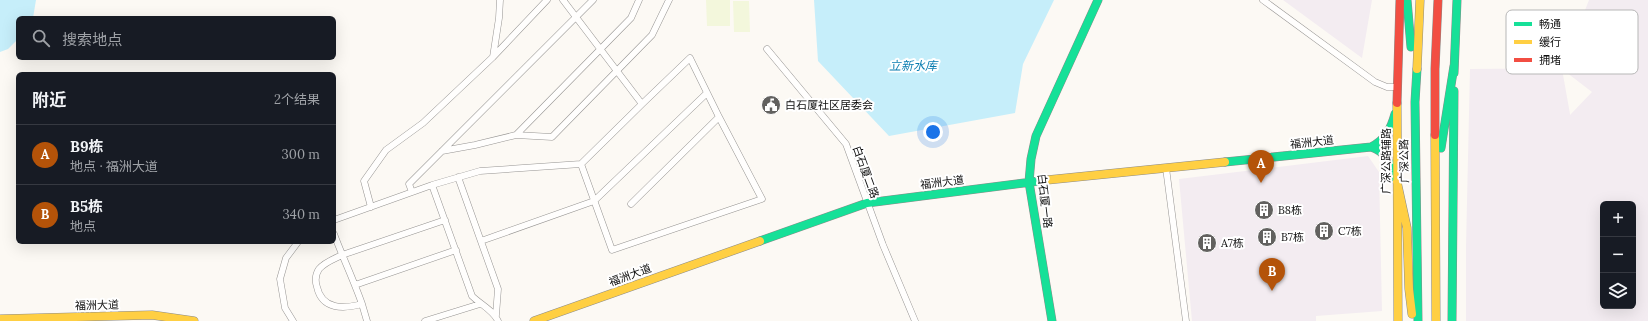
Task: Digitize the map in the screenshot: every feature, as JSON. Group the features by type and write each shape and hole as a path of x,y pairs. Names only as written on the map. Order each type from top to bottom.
{"main road":[{"name":"白石厦一路","path":"1052,321 1029,182 1030,159 1036,136 1098,0"},
{"name":"广深公路辅路","path":"1398,321 1397,87 1400,0"},
{"path":"1407,0 1415,102"},
{"name":"广深公路","path":"1418,321 1415,102 1420,0"},
{"path":"1436,321 1437,180 1435,69 1438,0"},
{"path":"1452,321 1454,66 1457,0"},
{"path":"1437,180 1454,66"},
{"path":"1371,147 1381,142 1390,131 1397,106"},
{"name":"福洲大道","path":"534,321 867,203 1029,182 1371,147"},
{"path":"1371,147 1377,148 1386,156 1391,163 1397,182 1407,228 1409,289 1414,321"},
{"name":"福洲大道","path":"0,319 152,315 171,316 194,321"}],"street":[{"path":"493,57 499,18 500,0"},
{"path":"371,207 364,180 386,150 423,123 493,57 547,0"},
{"path":"563,0 642,104"},
{"path":"412,192 409,184 592,0"},
{"path":"516,135 631,18 639,0"},
{"path":"442,151 516,135 552,136 652,35 669,0"},
{"path":"1263,0 1375,82 1387,86 1397,87"},
{"name":"白石厦二路","path":"767,49 846,144 867,203 915,321"},
{"path":"336,219 432,185 480,171 581,164 690,58 719,118 762,199 612,250 581,164"},
{"path":"481,241 594,201 707,93"},
{"path":"631,204 719,118"},
{"path":"1166,168 1186,321"},
{"path":"458,177 498,289 497,318"},
{"path":"432,185 472,296 497,318"},
{"path":"362,304 347,308 332,305 322,299 317,289 315,279 318,270 327,262 342,255 445,220"},
{"path":"336,239 362,304 366,321"},
{"path":"293,321 285,308 280,279 286,258 296,244"},
{"path":"355,285 456,250"},
{"path":"425,321 480,304"}],"shaded area":[{"path":"1283,0 1372,0 1362,58"},
{"path":"1589,0 1648,0 1648,321 1466,321 1470,69 1506,69 1506,74 1563,74 1570,115 1592,92 1569,74 1638,74 1638,10 1585,10"},
{"path":"1368,156 1379,172 1382,311 1316,316 1316,321 1192,321 1179,179"}],"green space":[{"path":"706,0 730,0 730,26 707,26"},
{"path":"733,1 749,1 750,32 734,32"}],"water":[{"path":"0,0 36,0 33,16 16,16 16,41 8,49 0,52"},
{"name":"立新水库","path":"814,0 1054,0 1023,64 1015,113 889,136 818,61"}],"traffic: fast":[{"path":"1052,321 1029,182 1031,159 1036,136 1098,0"},
{"path":"1407,0 1411,47"},
{"path":"1454,73 1457,0"},
{"path":"1441,148 1454,66"},
{"path":"1417,69 1415,102 1418,321"},
{"path":"1452,321 1454,91"},
{"path":"1371,147 1387,134 1395,114"},
{"path":"1225,162 1371,147 1381,152 1385,156 1396,179"},
{"path":"760,241 867,203 1047,180"}],"traffic: slow":[{"path":"1417,69 1420,0"},
{"path":"1397,103 1398,321"},
{"path":"1435,135 1436,321"},
{"path":"1047,180 1225,162"},
{"path":"1397,182 1407,228 1409,289 1412,314"},
{"path":"534,321 760,241"},
{"path":"0,319 152,315 194,321"}],"traffic: jam":[{"path":"1397,103 1400,0"},
{"path":"1435,135 1435,69 1438,0"}],"place":[{"name":"白石厦社区居委会","path":"771,105"},
{"name":"B9栋","path":"1261,183"},
{"name":"B8栋","path":"1264,210"},
{"name":"C7栋","path":"1324,231"},
{"name":"B7栋","path":"1267,237"},
{"name":"A7栋","path":"1207,243"},
{"name":"B5栋","path":"1272,291"}]}
